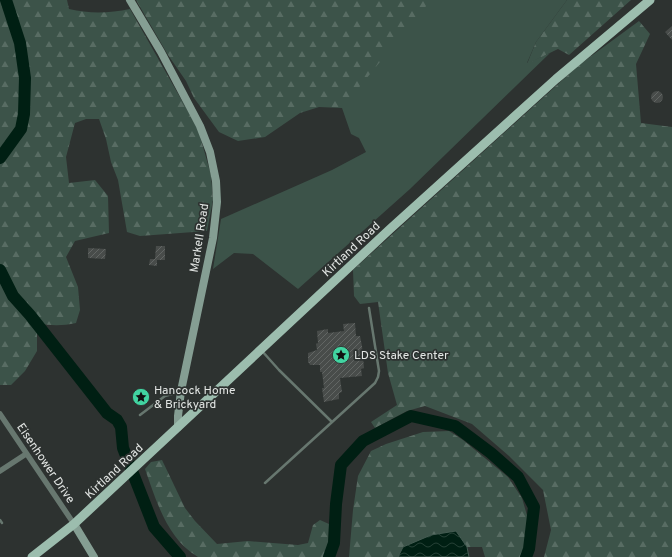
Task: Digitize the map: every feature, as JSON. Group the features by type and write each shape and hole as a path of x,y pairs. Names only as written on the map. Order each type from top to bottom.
{"main road":[{"name":"Kirtland Road","path":"32,557 74,524 385,234 556,79 650,0"}],"street":[{"name":"Markell Road","path":"130,0 161,52 200,126 210,152 216,181 217,202 213,238 181,391 178,426"},
{"name":"Eisenhower Drive","path":"0,414 74,524"},
{"path":"0,471 26,454"},
{"path":"74,524 94,557"}],"lane":[{"path":"265,483 375,383 379,371 369,308"},
{"path":"261,350 279,370 332,422"},
{"path":"140,414 165,396 181,391"}],"green space":[{"path":"0,0 67,0 69,9 77,11 107,12 130,9 198,129 211,175 213,200 207,231 140,236 127,232 118,180 111,162 106,139 99,119 86,119 75,123 66,157 69,183 95,180 108,196 109,233 75,241 66,257 78,287 80,310 76,323 66,325 47,325 37,323 37,351 25,371 11,385 0,385"},
{"path":"136,0 431,0 342,108 319,107 300,113 265,137 238,141 219,132 194,98 186,81 168,55"},
{"path":"159,0 567,0 536,42 527,63 550,53 410,189 298,289 253,254 234,253 213,269 221,219 332,170 366,152 359,138 351,134 342,108 333,48"},
{"path":"567,0 631,0 569,55 558,49 527,64 536,42"},
{"path":"639,21 650,34 636,64 641,123 672,127 672,557 544,557 551,530 543,490 509,456 472,424 425,406 407,411 375,428 371,422 397,405 388,373 378,302 360,304 354,296 353,270 579,65"},
{"path":"449,431 463,440 508,477 522,498 528,519 527,539 521,557 485,557 482,547 467,547 456,531 403,547 398,557 349,557 353,510 358,476 371,451 386,444 423,432"},
{"path":"162,460 185,508 217,544 248,541 298,545 308,543 313,525 320,520 329,524 328,553 326,557 198,557 178,540 158,506 145,469 151,462"}],"water":[{"path":"456,531 467,547 469,557 398,557 403,547 431,535"}],"building":[{"path":"672,26 672,40 665,32"},
{"path":"657,91 661,93 663,97 661,101 657,103 653,101 651,97 653,93"},
{"path":"156,246 165,246 165,260 157,260 157,266 149,265 150,259 155,259"},
{"path":"88,248 106,249 105,259 88,258"},
{"path":"355,323 356,336 360,336 362,346 364,368 361,369 362,376 340,378 342,392 339,393 339,399 324,402 322,388 324,388 320,365 310,365 308,363 308,353 317,350 317,331 328,329 328,333 344,331 343,324"}],"waterway":[{"path":"0,158 21,129 24,114 25,78 20,43 6,0"},
{"path":"0,270 13,296 30,315 107,413 117,420 121,427 123,448 154,527 180,557"},
{"path":"329,557 334,543 336,504 341,465 363,441 411,416 455,426 491,453 518,477 534,507 529,549 526,557"}],"place":[{"name":"LDS Stake Center","path":"341,355"},
{"name":"Hancock Home & Brickyard","path":"141,397"}]}
